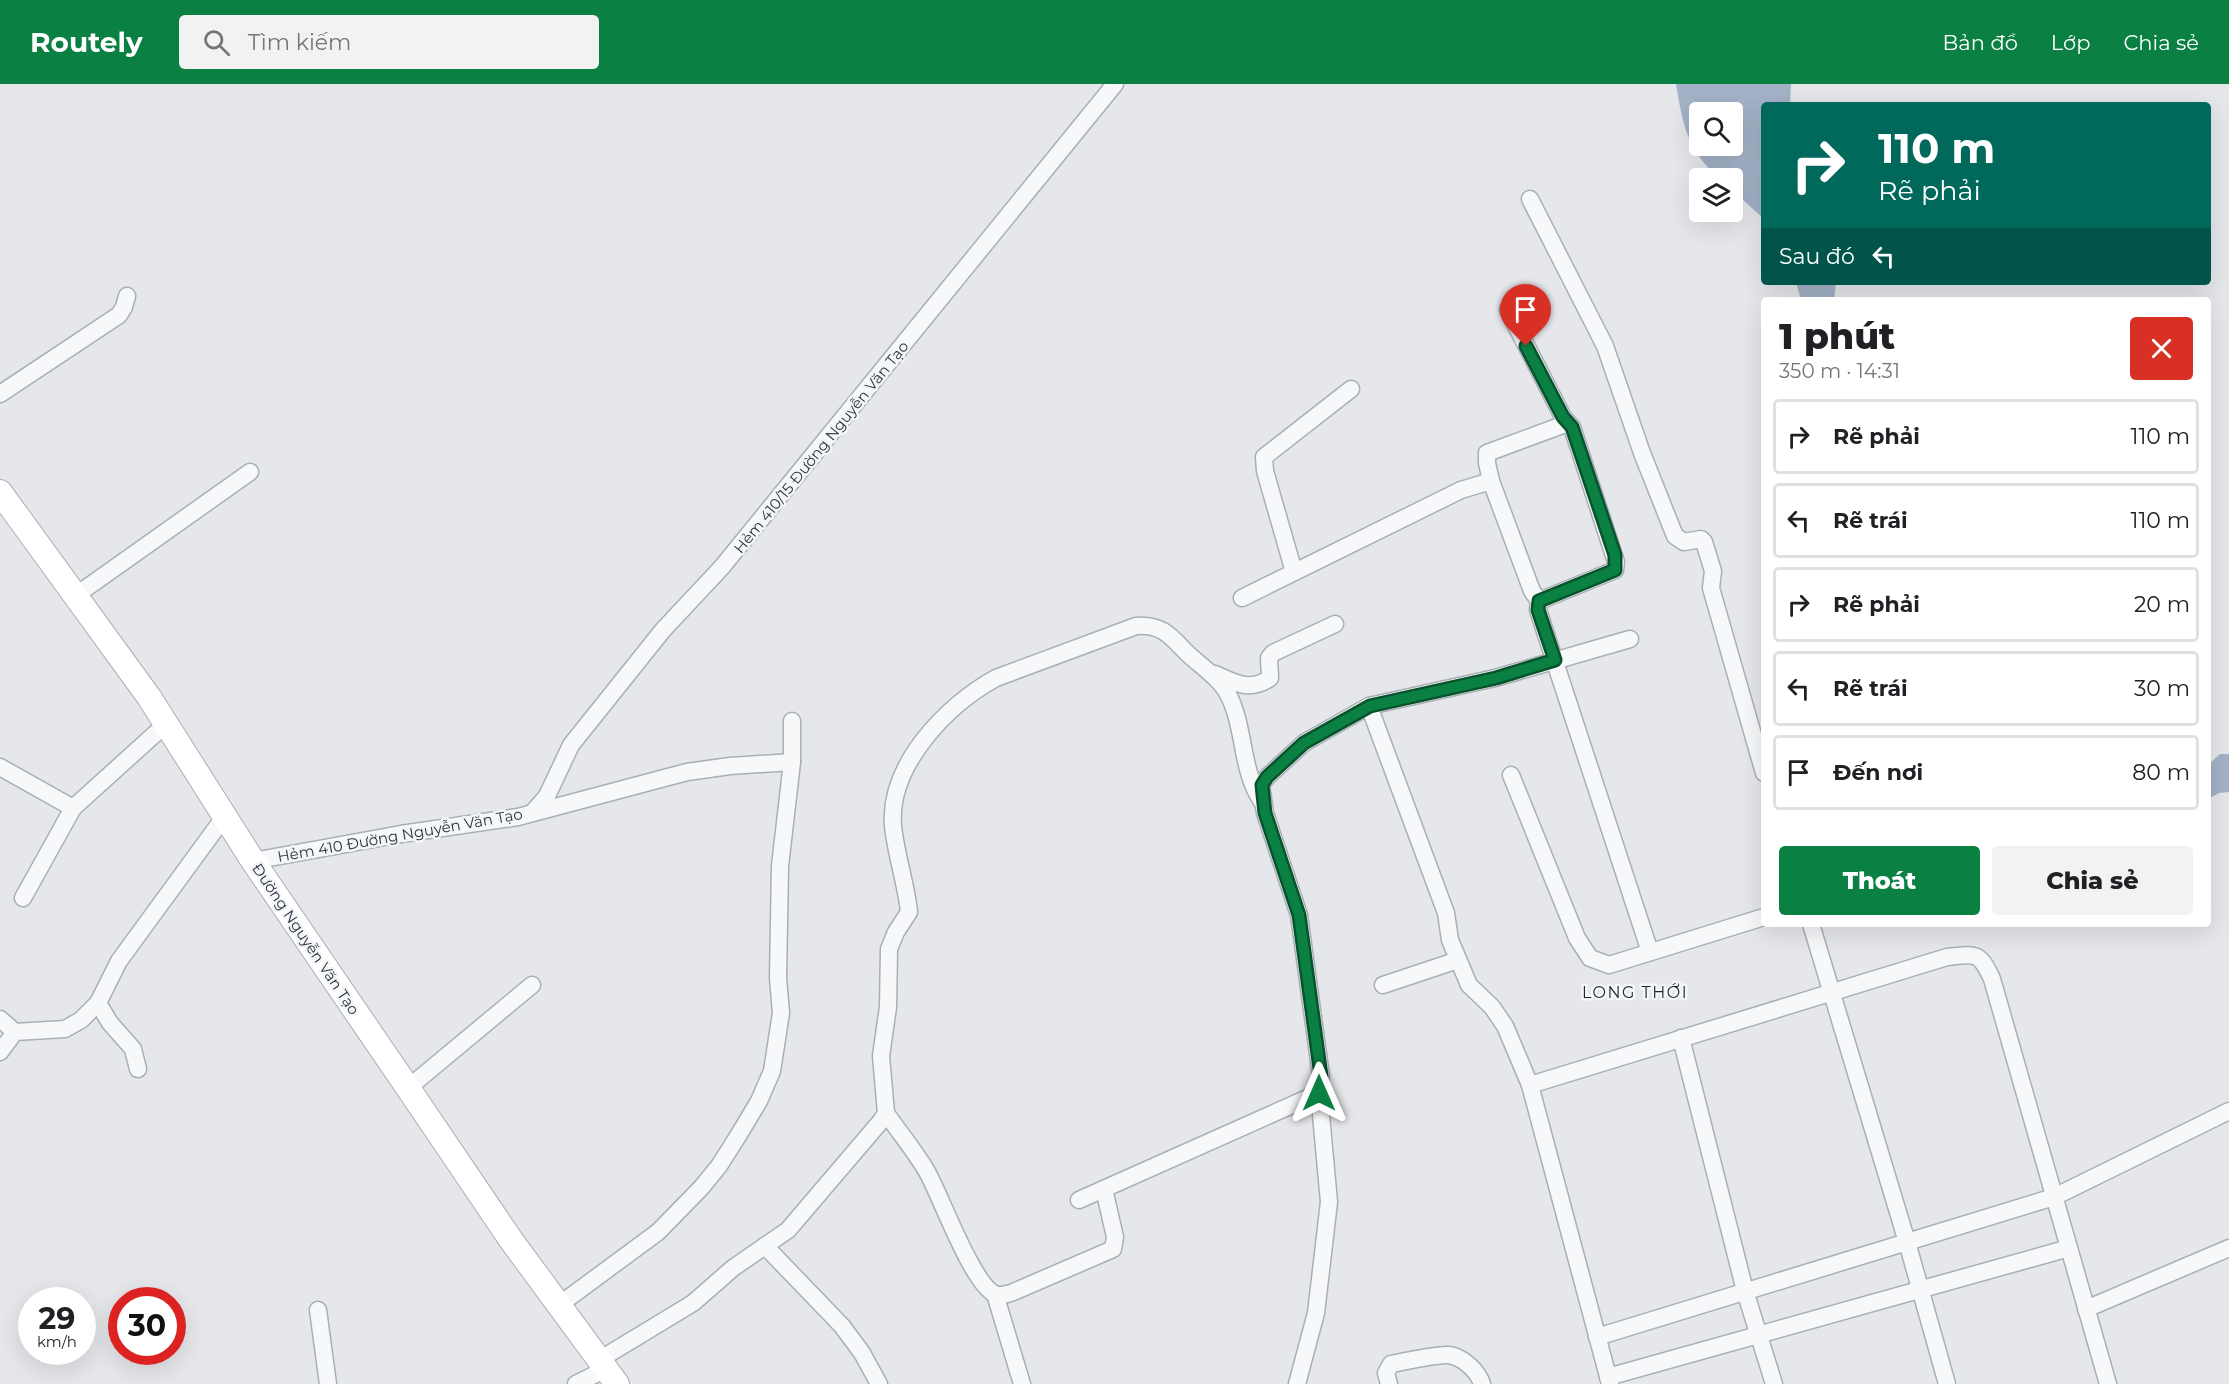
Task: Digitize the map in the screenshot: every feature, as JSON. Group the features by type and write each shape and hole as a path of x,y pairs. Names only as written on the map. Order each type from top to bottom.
{"main road":[{"name":"Đường Nguyễn Văn Tạo","path":"0,492 149,697 253,861 511,1240 607,1371"}],"street":[{"name":"Hẻm 410/15 Đường Nguyễn Văn Tạo","path":"533,812 547,796 571,745 663,630 722,567 1115,84"},
{"path":"1530,199 1605,345 1642,453 1675,536 1684,542 1701,539 1704,542 1713,571 1711,588 1761,763"},
{"path":"0,394 119,315 127,296"},
{"path":"1508,310 1563,417 1572,427 1615,555 1615,570 1539,601"},
{"path":"1294,572 1264,471 1264,457 1351,389"},
{"path":"1568,423 1487,453 1486,463 1532,591 1539,601 1538,610 1650,952"},
{"path":"75,596 250,472"},
{"path":"1242,598 1461,490 1491,481"},
{"path":"1206,670 1240,686 1247,687 1263,683 1270,678 1269,658 1273,653 1335,624"},
{"path":"1022,1384 995,1294 975,1270 927,1172 886,1113 881,1056 888,1007 889,949 896,932 909,912 893,826 894,806 902,777 918,746 940,721 976,689 996,678 1136,626 1149,625 1162,630 1176,640 1227,693 1241,730 1248,772 1255,791 1263,803"},
{"path":"1297,1384 1316,1313 1329,1202 1319,1093 1321,1076 1299,915 1263,803 1262,785 1304,743 1370,706 1496,678 1630,639"},
{"path":"1370,706 1446,913 1450,940 1458,960 1469,985 1492,1007 1505,1026 1530,1085 1609,1381 1920,1288 2069,1248"},
{"path":"559,1305 658,1232 719,1166 759,1101 772,1071 781,1013 778,978 780,866 792,762 792,721"},
{"path":"23,898 73,808 166,723"},
{"name":"Hẻm 410 Đường Nguyễn Văn Tạo","path":"253,861 401,834 518,818 533,812 687,772 730,766 792,762"},
{"path":"0,767 73,808"},
{"path":"1511,774 1577,938 1590,958 1609,965 1761,918"},
{"path":"0,1019 15,1032 65,1029 81,1020 98,1003 119,961 225,816"},
{"path":"1812,927 1907,1242 1947,1384"},
{"path":"1530,1085 1947,957 1972,954 1984,961 1992,979 2108,1384"},
{"path":"1383,985 1458,960"},
{"path":"408,1088 532,985"},
{"path":"98,1003 110,1023 133,1049 138,1069"},
{"path":"0,1052 15,1032"},
{"path":"1681,1038 1745,1291 1774,1384"},
{"path":"1079,1200 1319,1093"},
{"path":"1597,1337 2054,1197 2229,1111"},
{"path":"576,1384 607,1371 733,1268 788,1230 886,1113"},
{"path":"995,1294 1011,1293 1113,1249 1115,1237 1104,1189"},
{"path":"765,1246 842,1326 862,1353 879,1384"},
{"path":"2086,1309 2229,1248"},
{"path":"318,1310 327,1384"},
{"path":"1389,1384 1386,1373 1391,1364 1448,1355 1464,1361 1480,1375 1482,1384"}],"water":[{"path":"1676,84 1791,84 1790,102 1761,102 1761,216 1743,200 1743,168 1709,168 1698,156 1743,156 1743,102 1689,102 1689,137"},
{"path":"1797,285 1836,285 1834,297 1800,297"},
{"path":"2220,754 2229,754 2229,792 2219,793 2211,797 2211,762"}],"district":[{"name":"LONG THỚI","path":"1635,992"}],"route":[{"path":"1319,1093 1321,1076 1299,915 1265,813 1262,785 1267,777 1304,743 1370,706 1420,693 1496,678 1555,660 1538,610 1539,601 1615,570 1615,555 1572,427 1563,417 1526,346"}]}
